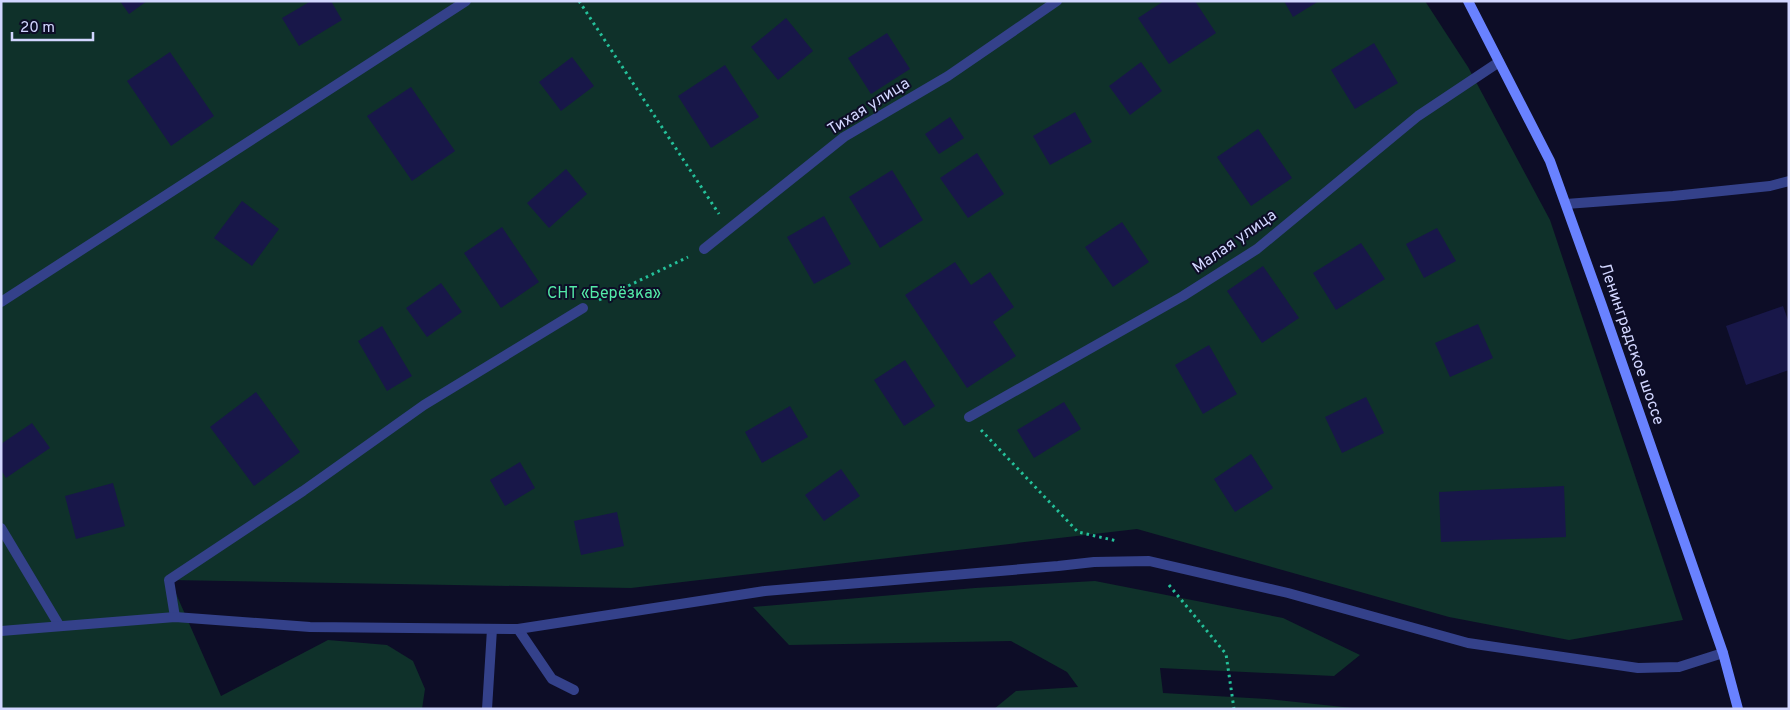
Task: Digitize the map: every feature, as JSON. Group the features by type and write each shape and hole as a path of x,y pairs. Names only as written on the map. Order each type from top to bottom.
{"main road":[{"name":"Ленинградское шоссе","path":"1468,1 1550,161 1723,653 1738,709"}],"street":[{"path":"1,302 466,1"},
{"name":"Тихая улица","path":"704,249 844,138 948,76 1057,1"},
{"name":"Малая улица","path":"969,416 1183,296 1257,249 1418,116 1499,62"},
{"path":"1566,204 1683,195 1770,186 1789,181"},
{"path":"174,616 169,580 303,491 424,405 583,308"},
{"path":"1,528 59,625"},
{"path":"1,631 174,616 310,627 518,629 765,591 1094,562 1149,561 1288,593 1468,643 1638,668 1679,667 1723,653"},
{"path":"487,709 492,629"},
{"path":"518,629 552,679 574,690"}],"path":[{"path":"579,1 729,229"},
{"path":"583,308 704,249"},
{"path":"969,416 1078,532 1124,542"},
{"path":"1149,561 1226,654 1234,709"}],"green space":[{"name":"СНТ «Берёзка»","path":"1,1 1425,1 1468,67 1550,220 1683,620 1569,640 1449,617 1137,529 631,588 170,580 221,696 328,640 387,645 413,661 425,689 422,709 1,709"},
{"path":"1095,581 1283,618 1360,655 1334,676 1160,668 1163,693 1267,699 1362,709 994,709 1016,691 1078,687 1067,672 1011,641 789,645 753,607 975,588"}],"building":[{"path":"120,1 147,1 129,14"},
{"path":"311,1 331,1 342,20 299,46 282,18"},
{"path":"1164,1 1195,1 1216,33 1169,64 1138,18"},
{"path":"1284,1 1319,1 1293,17"},
{"path":"786,18 813,51 778,80 751,47"},
{"path":"887,33 910,69 871,94 848,58"},
{"path":"1374,43 1398,83 1355,109 1331,70"},
{"path":"170,52 214,116 171,146 127,81"},
{"path":"572,57 594,86 561,111 539,82"},
{"path":"1141,62 1162,91 1130,115 1109,86"},
{"path":"725,65 759,117 711,148 678,96"},
{"path":"411,87 455,151 412,181 367,116"},
{"path":"1075,112 1092,142 1050,165 1033,136"},
{"path":"950,117 964,138 939,154 925,134"},
{"path":"1258,129 1292,178 1251,206 1217,157"},
{"path":"977,153 1004,194 968,218 940,178"},
{"path":"566,169 587,194 549,228 527,203"},
{"path":"892,170 923,220 880,248 849,197"},
{"path":"242,201 279,229 252,266 214,238"},
{"path":"824,216 851,264 814,284 787,237"},
{"path":"1122,222 1149,262 1113,287 1085,247"},
{"path":"502,227 539,282 501,308 464,253"},
{"path":"1437,228 1456,261 1424,278 1406,244"},
{"path":"1361,243 1385,279 1336,310 1313,273"},
{"path":"955,262 971,285 990,272 1014,307 993,322 1016,356 967,388 905,295"},
{"path":"1263,266 1299,318 1262,343 1227,291"},
{"path":"441,283 462,312 427,337 406,308"},
{"path":"1783,306 1789,323 1789,370 1746,385 1726,326"},
{"path":"1478,324 1493,358 1450,377 1435,343"},
{"path":"382,326 412,376 387,391 358,341"},
{"path":"1209,345 1237,394 1203,414 1175,365"},
{"path":"905,360 935,406 904,426 874,380"},
{"path":"256,392 300,452 254,486 210,427"},
{"path":"1366,397 1384,433 1342,453 1325,417"},
{"path":"1064,402 1081,429 1034,458 1017,430"},
{"path":"790,406 808,437 762,463 745,432"},
{"path":"32,423 50,448 6,478 1,470 1,444"},
{"path":"1251,454 1273,488 1235,512 1214,479"},
{"path":"520,462 535,488 505,506 490,480"},
{"path":"841,469 860,496 824,521 805,495"},
{"path":"113,483 125,526 76,539 65,496"},
{"path":"1564,486 1566,537 1441,542 1439,492"},
{"path":"617,512 624,546 581,555 574,521"}]}
